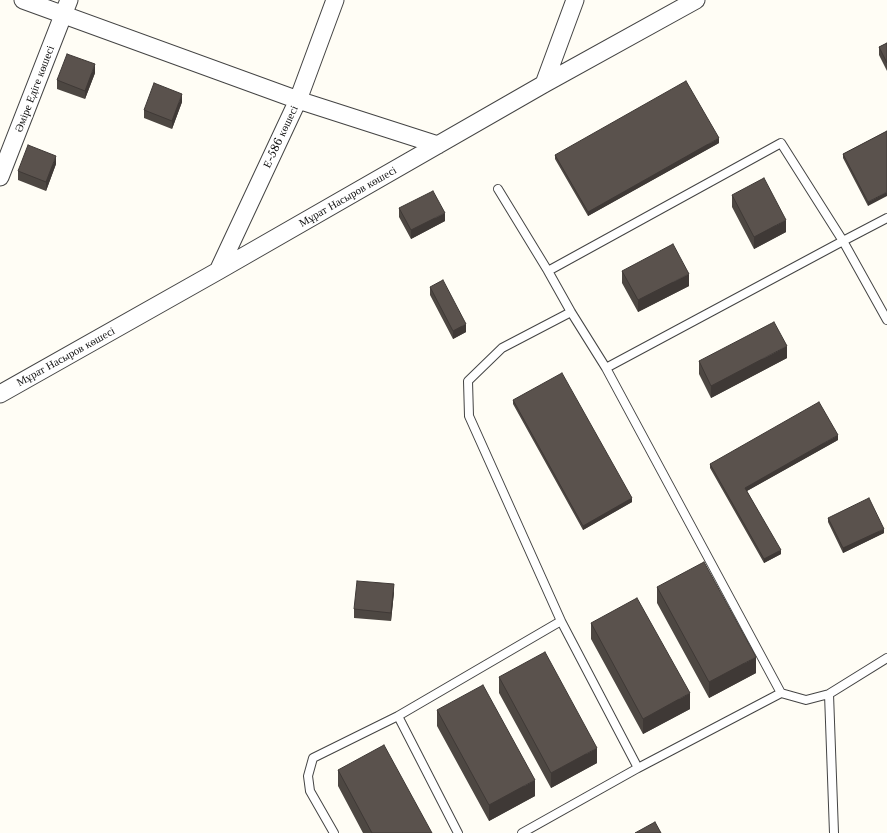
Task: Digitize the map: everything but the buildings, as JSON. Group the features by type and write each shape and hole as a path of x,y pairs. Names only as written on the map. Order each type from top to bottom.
{"street":[{"path":"23,0 66,8 298,100 438,145"},
{"name":"Е-586 көшесі","path":"218,271 298,100 335,0"},
{"path":"544,84 575,0"},
{"name":"Мұрат Насыров көшесі","path":"0,394 544,84 696,0"},
{"name":"Әміре Едіге көшесі","path":"0,177 66,8"}],"lane":[{"path":"548,270 781,143 843,241 887,320"},
{"path":"498,189 606,368 781,693"},
{"path":"606,368 887,218"},
{"path":"571,312 502,348 468,381 469,416 561,621 638,768"},
{"path":"334,833 310,791 308,776 313,758 398,716 561,621"},
{"path":"522,833 638,768 781,693 806,700 829,694 887,658"},
{"path":"829,694 834,833"},
{"path":"398,716 458,833"}]}
